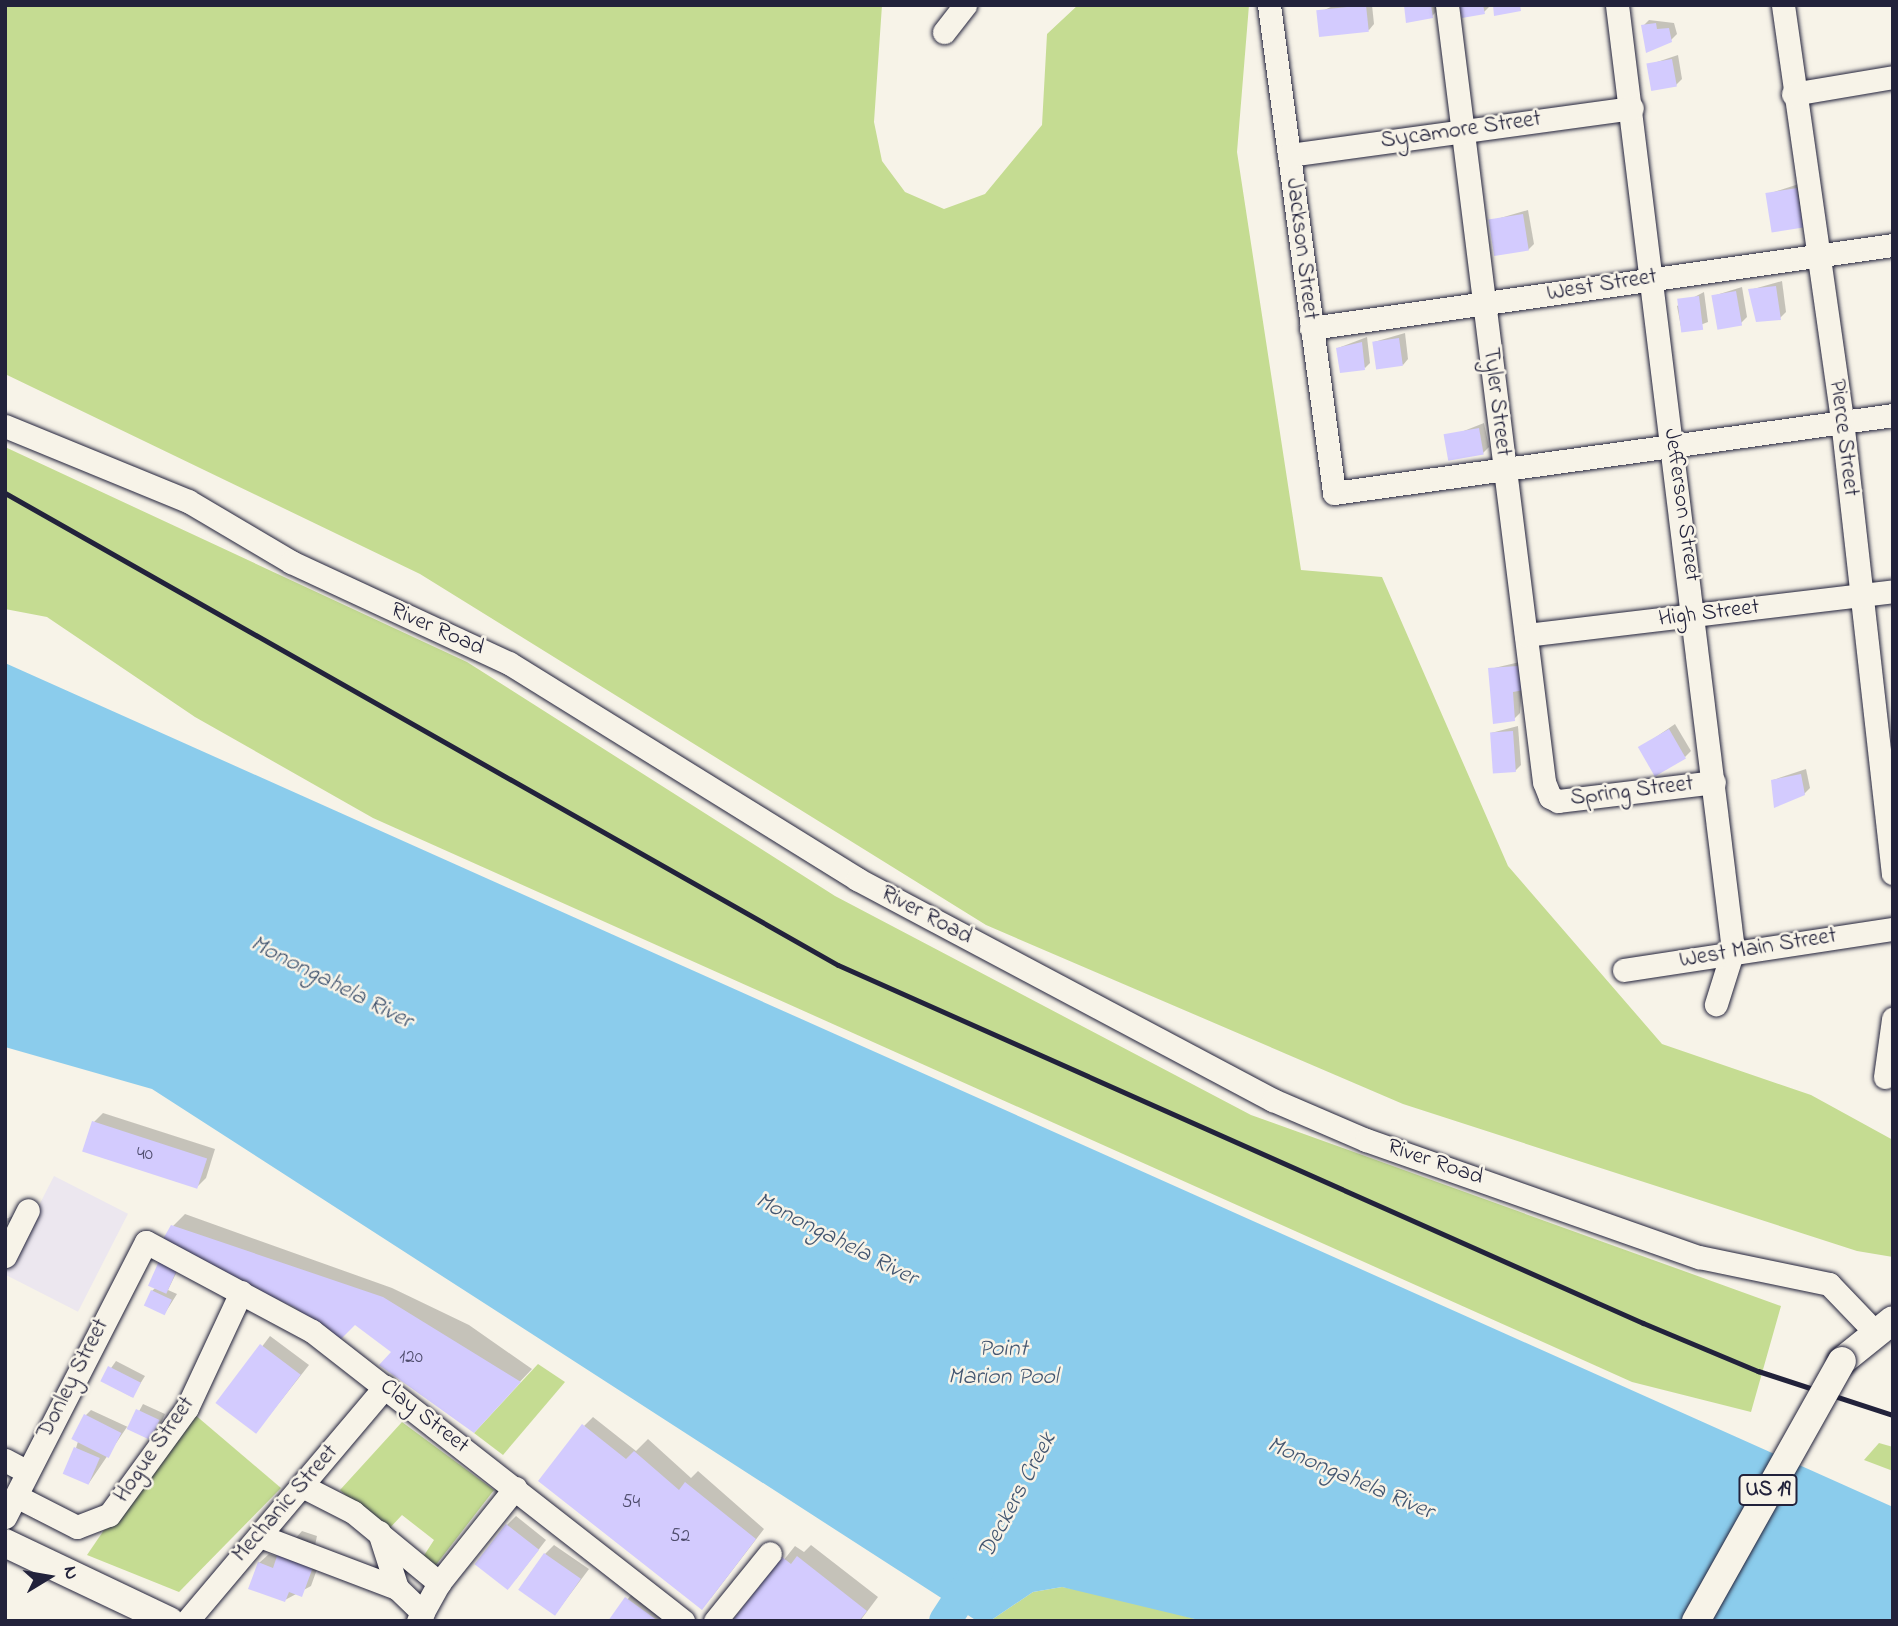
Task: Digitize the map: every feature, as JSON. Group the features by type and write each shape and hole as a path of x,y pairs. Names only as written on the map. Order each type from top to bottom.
{"main road":[{"name":"US 19","path":"1696,1621 1842,1361 1883,1325"},
{"path":"5,1543 169,1621"}],"street":[{"path":"944,32 965,5"},
{"name":"Jackson Street","path":"1269,5 1335,493 1505,470"},
{"name":"Tyler Street","path":"1447,5 1483,306 1550,797"},
{"name":"Jefferson Street","path":"1617,5 1696,617 1733,950 1716,1004"},
{"name":"Pierce Street","path":"1783,5 1793,94 1842,420 1884,764 1893,873"},
{"path":"1793,94 1893,77"},
{"name":"Sycamore Street","path":"1289,155 1632,108"},
{"name":"West Street","path":"1311,328 1483,306 1652,277 1893,245"},
{"path":"1505,470 1673,443 1893,415"},
{"name":"River Road","path":"5,426 188,501 291,562 509,663 856,879 1282,1105 1710,1261 1829,1284 1883,1325"},
{"name":"High Street","path":"1526,635 1696,617 1893,591"},
{"name":"Spring Street","path":"1550,797 1587,800 1714,782"},
{"name":"West Main Street","path":"1624,970 1733,950 1893,929"},
{"path":"1885,1077 1893,1019"},
{"path":"9,1239 28,1210"},
{"name":"Clay Street","path":"146,1242 312,1331 683,1621"},
{"name":"Donley Street","path":"5,1517 18,1497 15,1466 146,1242"},
{"name":"Hogue Street","path":"18,1497 77,1527 109,1515 187,1408 241,1292"},
{"name":"Mechanic Street","path":"187,1621 304,1487 385,1387"},
{"path":"304,1487 379,1532 439,1583"},
{"path":"379,1532 397,1588 421,1617 439,1583 515,1488"},
{"path":"260,1536 397,1588"},
{"path":"715,1621 769,1553"}],"shaded area":[{"path":"54,1176 128,1214 78,1312 5,1274"}],"green space":[{"path":"882,5 874,122 882,161 905,192 944,209 985,194 1042,125 1047,34 1078,5 1249,5 1237,152 1301,570 1382,577 1508,866 1662,1044 1811,1095 1893,1140 1893,1257 1857,1251 1403,1104 986,925 420,574 5,374 5,6"},
{"path":"5,447 467,662 835,896 1251,1115 1781,1306 1751,1412 1632,1382 373,818 195,717 47,617 5,609"},
{"path":"538,1364 565,1382 503,1455 474,1433"},
{"path":"187,1408 281,1488 179,1592 87,1555"},
{"path":"402,1422 494,1490 432,1570 423,1557 434,1540 402,1515 386,1532 340,1490"},
{"path":"1879,1443 1893,1447 1893,1471 1864,1460"},
{"path":"1062,1587 1107,1595 1203,1621 990,1621 1033,1592"}],"water":[{"name":"Point Marion Pool","path":"5,663 1893,1507 1893,1621 1203,1621 1062,1587 1033,1592 990,1621 977,1621 152,1089 5,1047"}],"building":[{"path":"1366,5 1369,32 1319,37 1316,10"},
{"path":"1404,5 1431,5 1433,18 1406,23"},
{"path":"1459,5 1483,5 1485,14 1462,18"},
{"path":"1493,5 1520,5 1521,11 1494,16"},
{"path":"1656,23 1657,29 1669,28 1672,42 1646,53 1641,25"},
{"path":"1672,59 1677,87 1651,91 1646,64"},
{"path":"1797,188 1803,228 1772,233 1765,193"},
{"path":"1523,214 1529,251 1494,256 1488,219"},
{"path":"1776,286 1781,320 1756,322 1748,289"},
{"path":"1736,291 1742,325 1717,330 1711,295"},
{"path":"1699,296 1703,330 1681,332 1677,299"},
{"path":"1399,338 1403,366 1376,369 1372,342"},
{"path":"1362,342 1365,370 1340,373 1336,348"},
{"path":"1479,428 1484,455 1448,461 1444,434"},
{"path":"1518,666 1524,690 1513,692 1515,721 1493,724 1488,668"},
{"path":"1669,729 1686,758 1655,776 1638,747"},
{"path":"1513,731 1516,772 1493,774 1490,733"},
{"path":"1801,774 1805,795 1774,808 1771,780"},
{"path":"92,1121 207,1158 197,1189 82,1151"},
{"path":"171,1225 383,1297 521,1382 474,1433 379,1365 391,1352 355,1325 338,1342 294,1307 159,1246"},
{"path":"159,1261 177,1269 166,1294 148,1286"},
{"path":"151,1290 172,1300 165,1315 144,1305"},
{"path":"260,1344 301,1375 256,1434 215,1403"},
{"path":"108,1366 141,1383 133,1398 100,1381"},
{"path":"136,1409 160,1420 150,1440 127,1429"},
{"path":"84,1414 121,1433 109,1458 71,1439"},
{"path":"582,1424 626,1459 634,1451 679,1490 685,1482 756,1539 702,1610 538,1481"},
{"path":"74,1447 100,1458 88,1485 63,1474"},
{"path":"506,1524 539,1550 508,1590 475,1564"},
{"path":"278,1553 313,1567 302,1597 289,1592 285,1602 248,1589 258,1562 273,1568"},
{"path":"544,1553 581,1579 555,1616 518,1590"},
{"path":"797,1556 867,1611 859,1621 732,1621 782,1557 791,1564"},
{"path":"625,1597 658,1621 608,1621"}],"waterway":[{"name":"Deckers Creek","path":"945,1621 978,1570"}],"tunnel":[{"path":"5,1219 7,1223"}],"railway":[{"path":"5,493 838,965 1643,1323 1758,1371 1893,1415"}],"water label":[{"name":"Monongahela River","path":"331,983"},
{"name":"Monongahela River","path":"836,1240"},
{"name":"Monongahela River","path":"1350,1479"}]}
